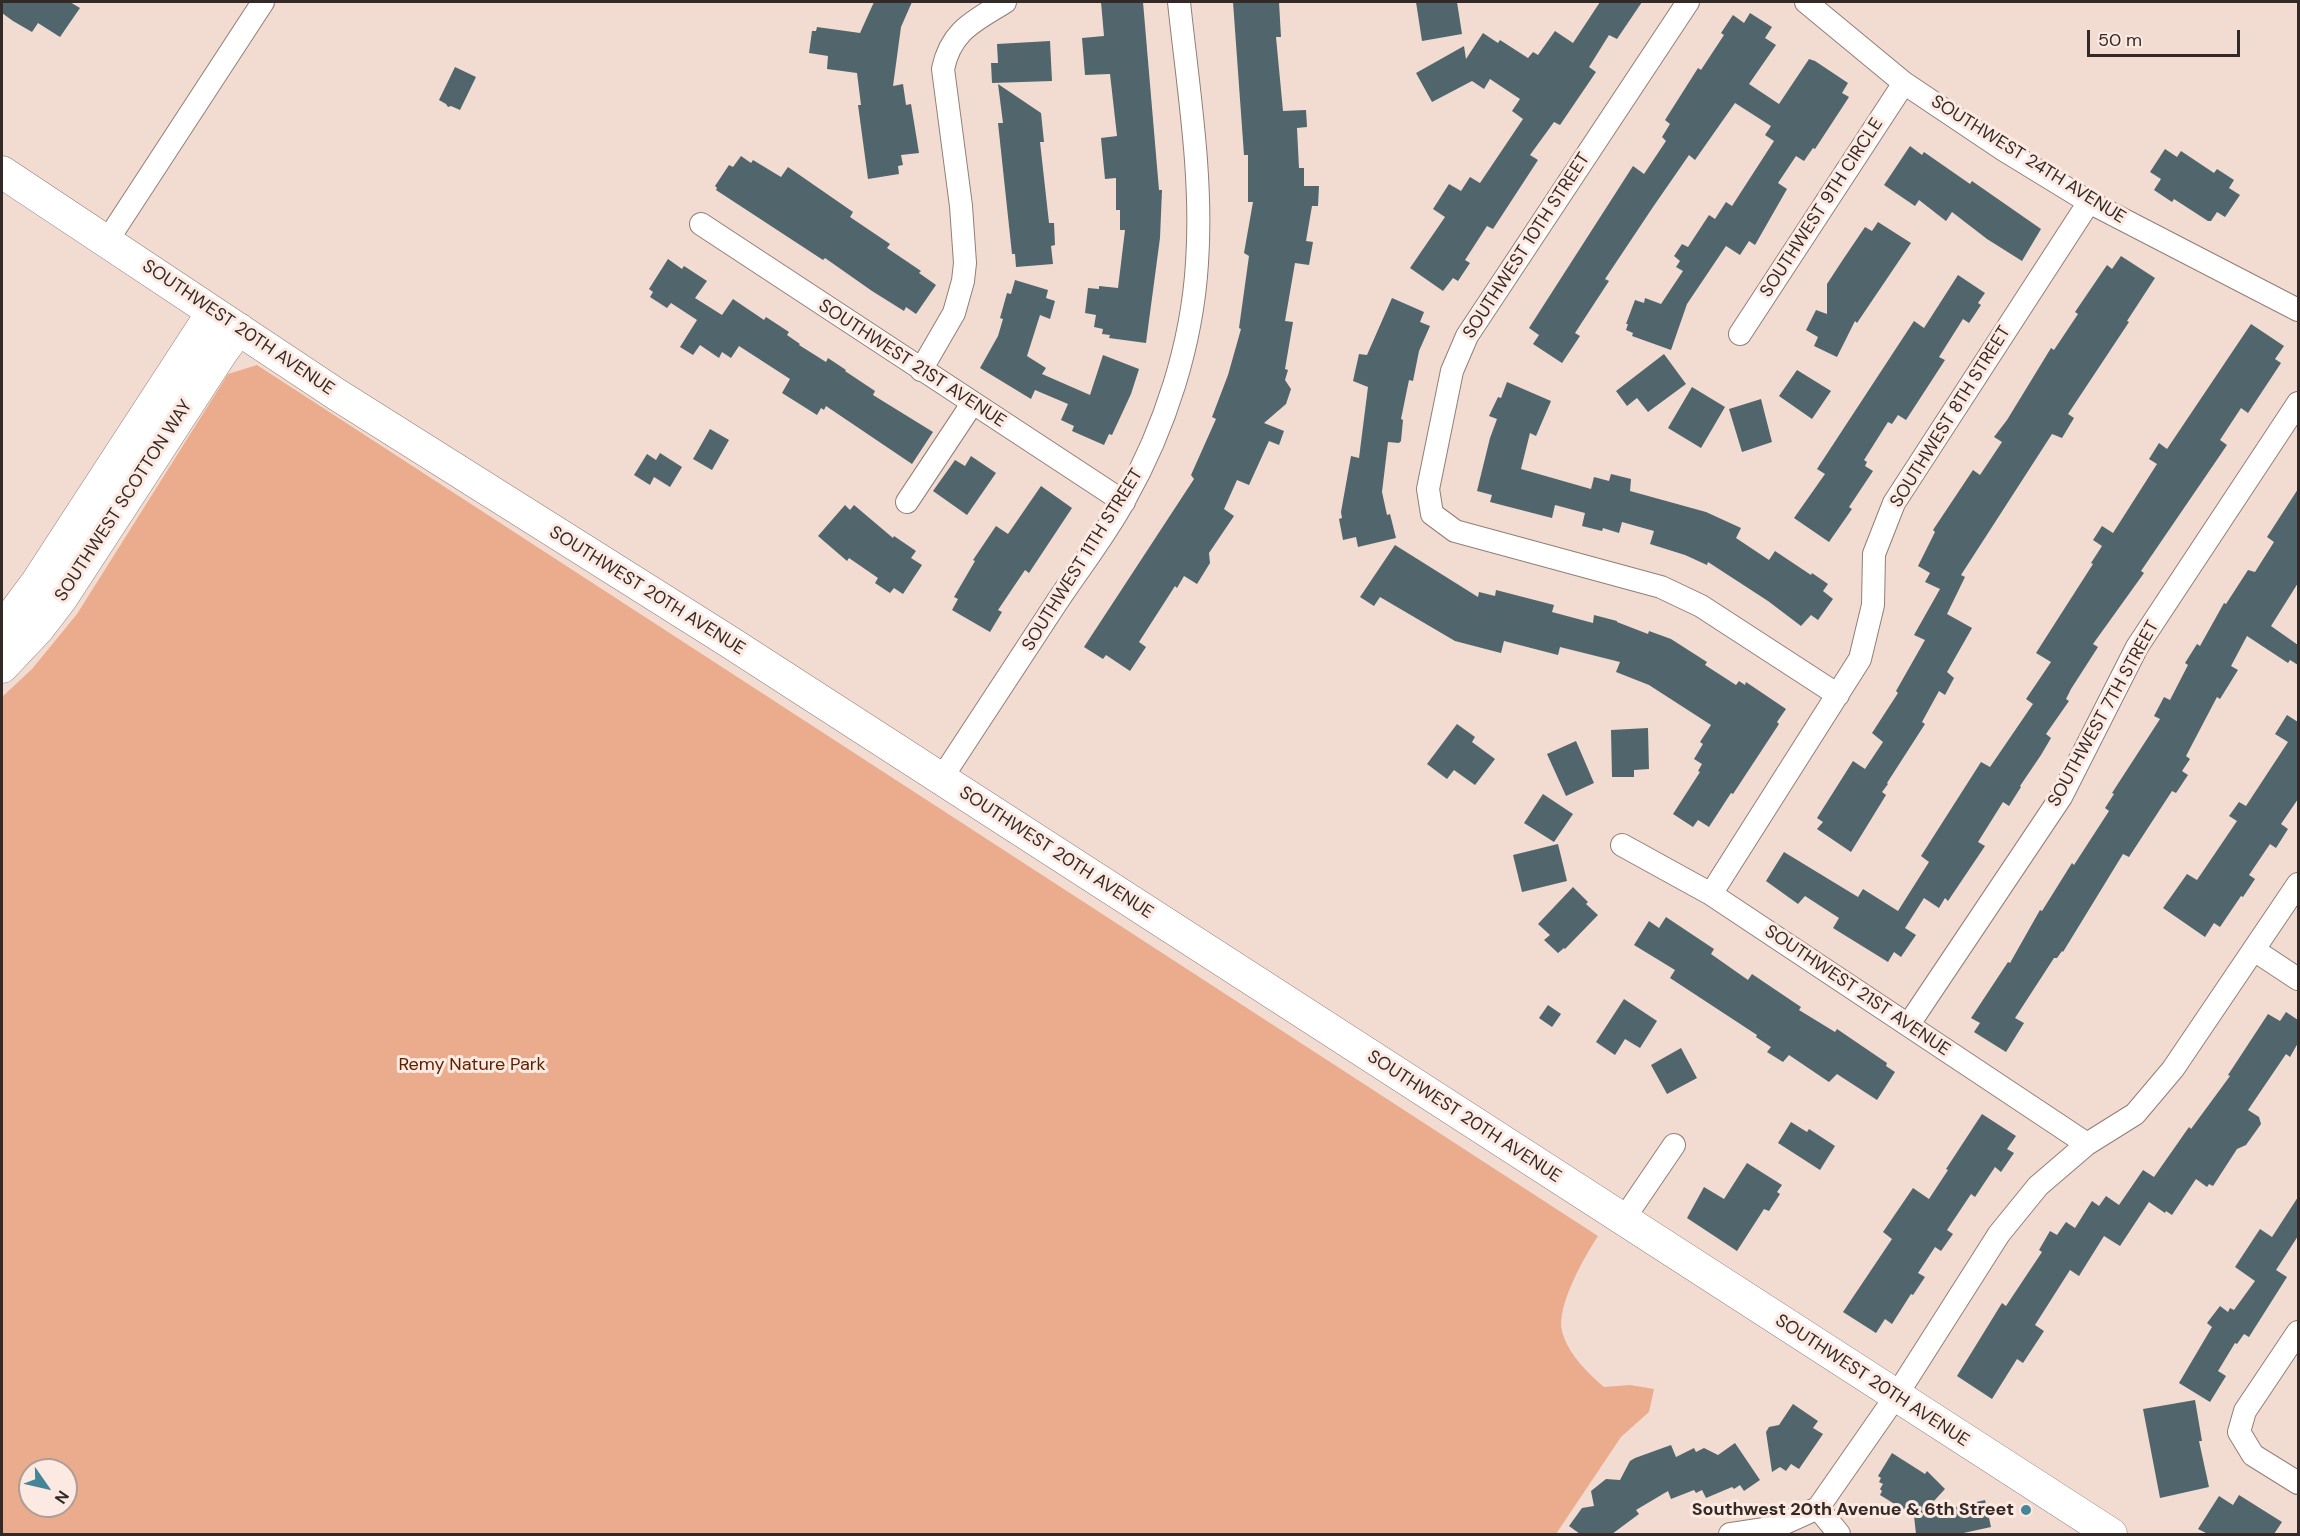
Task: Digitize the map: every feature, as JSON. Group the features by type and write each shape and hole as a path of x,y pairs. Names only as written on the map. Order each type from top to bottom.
{"street":[{"path":"107,241 263,2"},
{"path":"921,370 954,313 963,281 965,263 961,206 944,69 950,46 965,27 1005,2"},
{"name":"SOUTHWEST 11TH STREET","path":"941,778 1124,502 1157,434 1170,399 1183,352 1197,266 1198,197 1179,2"},
{"name":"SOUTHWEST 10TH STREET","path":"1688,2 1467,336 1452,371 1428,489 1432,514 1455,531 1661,587 1701,606 1838,696"},
{"name":"SOUTHWEST 24TH AVENUE","path":"1806,2 1904,83 2004,150 2089,202 2298,310"},
{"name":"SOUTHWEST 9TH CIRCLE","path":"1740,334 1904,83"},
{"name":"SOUTHWEST 20TH AVENUE","path":"2,172 385,425 941,778 2111,1534"},
{"name":"SOUTHWEST 8TH STREET","path":"1712,894 1860,659 1873,604 1874,554 1894,502 2089,202"},
{"name":"SOUTHWEST 21ST AVENUE","path":"701,224 1124,502"},
{"name":"SOUTHWEST SCOTTON WAY","path":"2,629 37,582 213,313"},
{"name":"SOUTHWEST SCOTTON WAY","path":"2,667 38,629 61,600 239,329"},
{"name":"SOUTHWEST 7TH STREET","path":"1909,1024 2061,797 2138,647 2298,403"},
{"path":"907,502 972,404"},
{"name":"SOUTHWEST 21ST AVENUE","path":"1622,845 1712,894 2087,1144"},
{"path":"1730,1534 1776,1527 1818,1508 1896,1396 1999,1234 2038,1186 2087,1144 2135,1114 2173,1069 2298,884"},
{"path":"2254,950 2298,979"},
{"path":"1623,1220 1674,1145"},
{"path":"2298,1332 2245,1411 2239,1431 2253,1455 2298,1483"},
{"path":"1818,1508 1839,1534"}],"green space":[{"name":"Remy Nature Park","path":"257,365 1598,1236 1579,1268 1567,1295 1561,1321 1562,1331 1579,1362 1604,1387 1630,1385 1654,1389 1649,1412 1621,1437 1556,1534 2,1534 2,697 32,669 77,614 228,374"}],"building":[{"path":"2,2 70,2 80,8 60,37 38,23 32,32 13,21 2,13"},
{"path":"874,2 912,2 901,27 893,86 903,84 906,105 911,104 919,153 901,155 903,165 898,166 899,174 868,179 858,105 861,105 857,73 827,69 828,56 809,53 812,31 816,31 817,27 860,33"},
{"path":"1101,2 1143,2 1159,190 1162,190 1160,238 1146,343 1109,338 1110,335 1102,334 1103,329 1094,327 1096,315 1085,313 1088,288 1099,289 1099,286 1118,288 1125,230 1120,230 1120,210 1116,210 1116,178 1105,179 1101,138 1117,136 1110,74 1085,75 1082,38 1104,36"},
{"path":"1233,2 1279,2 1281,37 1276,37 1283,111 1306,110 1307,127 1297,128 1299,168 1304,168 1304,186 1319,186 1318,206 1312,206 1306,241 1313,242 1309,265 1295,263 1285,321 1293,322 1285,369 1288,370 1285,380 1291,389 1286,404 1264,423 1284,431 1279,445 1269,441 1249,485 1237,480 1224,509 1234,516 1209,553 1210,563 1197,584 1184,576 1177,588 1175,586 1139,642 1146,647 1130,671 1106,655 1103,659 1084,647 1194,479 1191,475 1216,419 1212,417 1228,375 1241,329 1239,328 1249,256 1244,253 1253,202 1248,202 1248,155 1244,155"},
{"path":"1416,2 1457,2 1462,34 1422,41"},
{"path":"1600,2 1642,2 1617,39 1609,35 1589,67 1596,72 1560,125 1554,122 1530,155 1538,160 1493,229 1487,226 1465,260 1470,263 1458,281 1453,278 1443,291 1410,268 1445,217 1433,209 1449,184 1461,191 1470,177 1480,183 1523,119 1512,111 1520,99 1490,79 1484,89 1472,81 1432,102 1416,73 1464,46 1466,59 1483,33 1498,43 1500,40 1528,58 1533,52 1538,55 1555,31 1573,43"},
{"path":"1750,13 1772,27 1765,38 1776,45 1749,84 1779,104 1809,59 1848,83 1842,93 1849,97 1815,149 1813,148 1804,161 1796,156 1778,183 1787,189 1755,245 1749,241 1740,255 1726,246 1687,304 1671,350 1632,336 1633,333 1626,330 1628,324 1626,324 1635,300 1644,303 1645,298 1661,304 1683,271 1676,267 1680,261 1674,256 1682,244 1688,247 1709,215 1715,219 1726,202 1732,206 1774,141 1765,135 1771,126 1735,103 1695,160 1689,155 1605,279 1609,281 1575,333 1580,336 1562,363 1533,344 1539,335 1529,328 1633,166 1644,174 1666,141 1662,137 1670,124 1665,120 1698,68 1701,70 1724,35 1721,33 1733,15 1744,23"},
{"path":"1050,41 1052,81 992,83 991,63 998,63 997,44"},
{"path":"455,67 476,77 460,110 448,107 439,100"},
{"path":"998,84 1041,113 1044,142 1040,142 1049,223 1054,223 1055,245 1051,246 1053,264 1016,267 1015,254 1012,254 998,123 1003,123"},
{"path":"1910,146 1922,155 1924,152 1970,184 1972,181 2041,229 2022,261 1987,239 1952,212 1946,221 1919,200 1915,206 1884,185"},
{"path":"2165,149 2177,157 2181,151 2214,173 2217,169 2234,180 2229,188 2240,195 2225,217 2217,212 2211,221 2208,221 2174,199 2172,202 2154,190 2161,179 2150,172"},
{"path":"741,156 751,163 753,160 781,177 788,167 853,212 850,217 890,244 887,248 921,271 919,273 936,285 916,314 906,307 904,311 825,258 823,260 716,190 715,186 729,165 733,167"},
{"path":"1878,222 1911,243 1857,323 1855,321 1837,357 1814,346 1818,337 1806,330 1816,310 1827,314 1827,284 1865,227 1872,231"},
{"path":"2121,256 2155,278 2127,321 2129,322 2068,414 2074,418 2062,438 2052,434 1961,575 1965,577 1947,614 1972,628 1947,672 1954,678 1945,695 1939,691 1922,722 1925,724 1887,783 1882,792 1886,795 1851,852 1817,829 1823,822 1817,818 1853,761 1865,769 1883,742 1872,733 1898,693 1896,691 1925,640 1914,635 1940,589 1925,582 1930,573 1918,566 1935,532 1933,530 1973,470 1980,475 2002,442 1994,437 2051,348 2054,350 2078,314 2075,312 2107,265 2112,269"},
{"path":"668,259 682,269 684,266 707,281 695,298 722,315 733,299 764,320 766,317 789,332 787,335 799,345 826,362 828,358 875,391 873,395 933,432 912,464 826,406 824,410 821,408 817,415 782,393 790,379 739,346 731,358 722,352 719,358 700,345 693,355 680,347 697,320 671,303 667,308 650,297 653,292 649,289"},
{"path":"1958,275 1985,293 1978,303 1981,305 1969,323 1963,319 1939,357 1945,360 1906,420 1898,415 1892,424 1888,422 1864,460 1867,462 1865,466 1873,471 1849,507 1852,509 1829,542 1794,518 1825,474 1817,469 1914,321 1924,328"},
{"path":"1015,280 1048,290 1046,298 1055,301 1050,319 1040,315 1027,356 1046,368 1042,374 1090,395 1103,355 1139,369 1131,394 1112,435 1109,434 1104,445 1072,431 1074,426 1061,420 1068,404 1035,390 1031,399 980,368 998,336 1007,293 1011,294"},
{"path":"1392,298 1424,312 1420,322 1430,326 1419,351 1413,381 1409,380 1401,419 1403,420 1401,441 1399,443 1388,442 1382,492 1387,515 1390,514 1396,538 1358,547 1356,537 1343,540 1339,519 1342,518 1341,512 1351,456 1359,458 1368,387 1353,381 1359,354 1367,355"},
{"path":"2251,324 2284,346 2275,359 2281,363 2248,413 2241,408 2220,440 2227,445 2141,571 2144,573 2093,644 2098,647 2071,689 2066,699 2069,701 2046,734 2051,738 2009,806 2003,802 1978,842 1985,846 1948,901 1945,898 1939,908 1924,898 1905,928 1916,935 1901,957 1894,952 1888,962 1833,928 1839,918 1805,896 1798,904 1766,881 1784,852 1858,897 1863,889 1898,911 1929,862 1921,856 1981,762 1990,767 2033,704 2026,699 2051,662 2036,653 2093,564 2091,563 2102,546 2093,540 2102,526 2113,533 2157,464 2149,459 2159,443 2167,449"},
{"path":"1664,354 1686,384 1648,412 1637,398 1627,406 1616,391"},
{"path":"1797,370 1831,391 1812,419 1779,396"},
{"path":"1507,382 1551,401 1536,436 1530,433 1521,469 1591,489 1594,477 1609,481 1611,474 1631,479 1630,491 1706,512 1741,528 1736,538 1769,560 1775,551 1828,584 1823,591 1833,599 1818,620 1811,615 1801,626 1768,601 1708,562 1707,565 1650,544 1654,531 1622,522 1619,533 1603,528 1602,531 1582,526 1585,513 1555,505 1552,518 1490,502 1492,495 1477,491 1497,419 1489,416 1498,397 1501,398"},
{"path":"1692,387 1725,407 1701,448 1668,428"},
{"path":"1761,399 1772,442 1742,452 1729,409"},
{"path":"710,429 729,440 712,470 693,459"},
{"path":"660,453 682,467 670,487 654,477 650,485 634,475 647,454 656,460"},
{"path":"971,456 996,473 967,515 933,491 955,460 965,466"},
{"path":"1041,486 1072,508 1029,573 1025,570 998,610 1002,612 990,632 952,610 958,599 954,597 975,561 973,560 996,526 1008,534"},
{"path":"2298,489 2298,583 2271,626 2298,645 2298,665 2290,660 2288,663 2247,636 2231,666 2238,670 2220,699 2217,697 2186,756 2190,759 2182,771 2188,775 2176,793 2172,791 2129,857 2123,854 2063,952 2054,958 2015,1018 2024,1023 2006,1052 1974,1032 1980,1023 1971,1018 2008,962 2010,963 2040,910 2042,911 2109,811 2105,808 2114,794 2112,793 2160,719 2154,716 2164,697 2170,700 2188,665 2185,663 2197,644 2200,646 2224,603 2226,604 2248,570 2255,572 2274,542 2267,537"},
{"path":"845,505 850,510 854,505 893,538 894,536 916,551 911,558 922,565 903,594 894,588 890,593 875,583 878,578 849,558 847,561 818,536"},
{"path":"1395,545 1478,597 1479,592 1495,596 1496,590 1554,605 1552,612 1593,623 1594,615 1617,621 1648,634 1649,631 1671,639 1707,662 1705,665 1736,685 1739,681 1745,685 1746,682 1786,709 1777,722 1779,724 1709,827 1698,820 1693,827 1673,814 1700,772 1698,771 1702,764 1694,759 1703,744 1700,742 1711,725 1649,685 1616,672 1620,662 1560,647 1558,655 1504,641 1501,653 1455,641 1380,597 1374,606 1360,597"},
{"path":"2287,715 2298,722 2298,799 2281,824 2288,829 2276,848 2270,844 2249,875 2255,879 2220,927 2214,923 2205,937 2163,908 2187,874 2197,880 2237,821 2229,816 2239,802 2246,806 2288,742 2275,734"},
{"path":"1457,724 1475,737 1472,742 1495,759 1475,785 1454,770 1447,779 1427,764"},
{"path":"1648,728 1649,769 1634,770 1634,777 1612,777 1611,730"},
{"path":"1576,741 1594,783 1566,796 1547,754"},
{"path":"1543,794 1573,814 1554,842 1524,823"},
{"path":"1558,844 1567,881 1522,892 1513,855"},
{"path":"1573,887 1598,915 1565,949 1558,953 1544,940 1550,935 1538,924"},
{"path":"1666,917 1714,949 1711,954 1748,980 1752,974 1801,1007 1799,1010 1835,1032 1837,1029 1887,1063 1886,1066 1895,1072 1877,1100 1837,1074 1829,1082 1789,1055 1783,1062 1767,1052 1771,1047 1756,1037 1757,1035 1670,978 1675,970 1634,945 1649,921 1659,928"},
{"path":"1624,999 1657,1021 1640,1048 1625,1039 1615,1055 1596,1042"},
{"path":"1548,1005 1561,1014 1552,1027 1539,1018"},
{"path":"2286,1012 2298,1020 2298,1043 2290,1057 2286,1054 2248,1110 2259,1117 2261,1124 2246,1145 2237,1149 2213,1186 2209,1184 2207,1187 2196,1179 2172,1215 2149,1202 2120,1246 2104,1236 2079,1276 2070,1270 2035,1325 2044,1331 2023,1363 2017,1359 1992,1399 1957,1376 2002,1303 2006,1306 2042,1252 2039,1250 2050,1231 2057,1235 2066,1222 2075,1228 2092,1201 2099,1206 2106,1196 2119,1205 2143,1170 2154,1177 2189,1127 2191,1129 2230,1076 2228,1075 2268,1014 2280,1021"},
{"path":"1681,1048 1697,1078 1667,1094 1651,1065"},
{"path":"1982,1114 2016,1136 2007,1149 2014,1153 2001,1172 1995,1167 1975,1197 1971,1194 1947,1230 1953,1234 1941,1251 1935,1247 1918,1273 1925,1277 1913,1295 1911,1294 1892,1324 1885,1319 1876,1333 1843,1312 1892,1239 1883,1232 1913,1188 1929,1199"},
{"path":"1791,1122 1807,1132 1809,1129 1835,1146 1820,1170 1778,1143"},
{"path":"1747,1163 1782,1185 1777,1192 1780,1194 1769,1211 1764,1209 1737,1251 1687,1218 1704,1187 1724,1199"},
{"path":"2298,1197 2298,1236 2276,1270 2287,1277 2249,1337 2244,1334 2237,1344 2235,1343 2218,1371 2226,1376 2210,1402 2179,1383 2212,1327 2207,1323 2220,1306 2228,1312 2230,1308 2234,1310 2255,1281 2235,1267 2260,1229 2272,1237"},
{"path":"2195,1400 2202,1441 2199,1441 2209,1487 2160,1498 2143,1409"},
{"path":"1793,1404 1818,1421 1813,1428 1823,1434 1799,1469 1791,1464 1786,1471 1780,1467 1772,1472 1766,1432 1769,1427 1779,1425"},
{"path":"1735,1443 1760,1480 1744,1491 1740,1485 1706,1498 1702,1490 1696,1493 1694,1490 1671,1499 1668,1491 1636,1510 1639,1514 1612,1534 1580,1534 1569,1526 1582,1508 1594,1506 1591,1491 1606,1479 1620,1480 1630,1461 1635,1458 1671,1445 1676,1457 1694,1448 1696,1452 1704,1448 1718,1455"},
{"path":"1892,1453 1925,1474 1927,1471 1945,1489 1921,1515 1985,1500 1991,1527 1959,1534 1916,1534 1914,1516 1880,1495 1883,1484 1879,1482 1881,1478 1878,1476"},
{"path":"2239,1495 2282,1522 2274,1534 2208,1534 2198,1529 2219,1496 2233,1505"}],"place":[{"name":"Southwest 20th Avenue & 6th Street","path":"2026,1510"}]}
